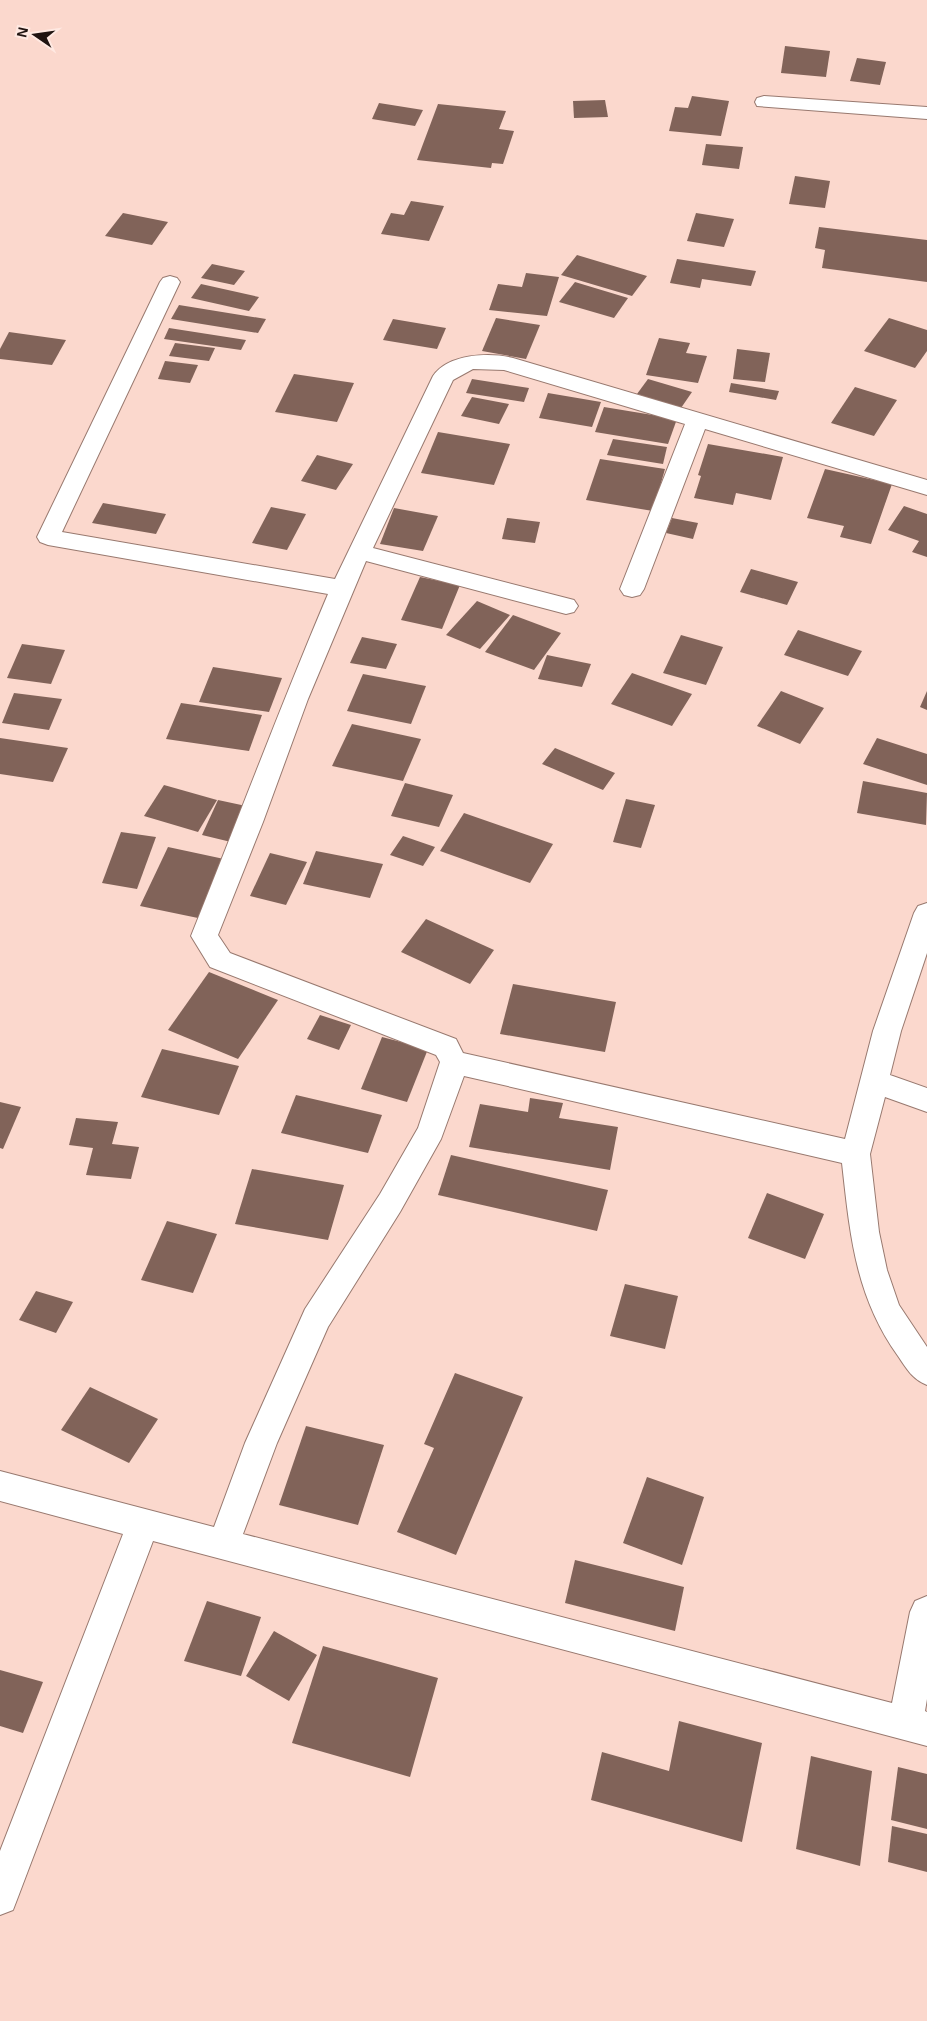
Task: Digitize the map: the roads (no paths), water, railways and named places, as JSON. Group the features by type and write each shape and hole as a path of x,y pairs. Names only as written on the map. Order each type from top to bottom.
{"street":[{"path":"764,102 927,113"},
{"path":"170,282 48,537 342,588"},
{"path":"223,1544 261,1443 316,1319 390,1203 431,1130 454,1062 446,1047 220,960 204,936 342,588 444,376 469,362 505,363 697,422 927,488"},
{"path":"632,589 697,422"},
{"path":"360,552 566,606"},
{"path":"926,920 887,1031 856,1154 867,1247 875,1282 885,1308 927,1371"},
{"path":"454,1062 856,1154"},
{"path":"874,1081 927,1100"},
{"path":"0,1486 916,1727 927,1612"},
{"path":"0,1897 144,1524"}]}
